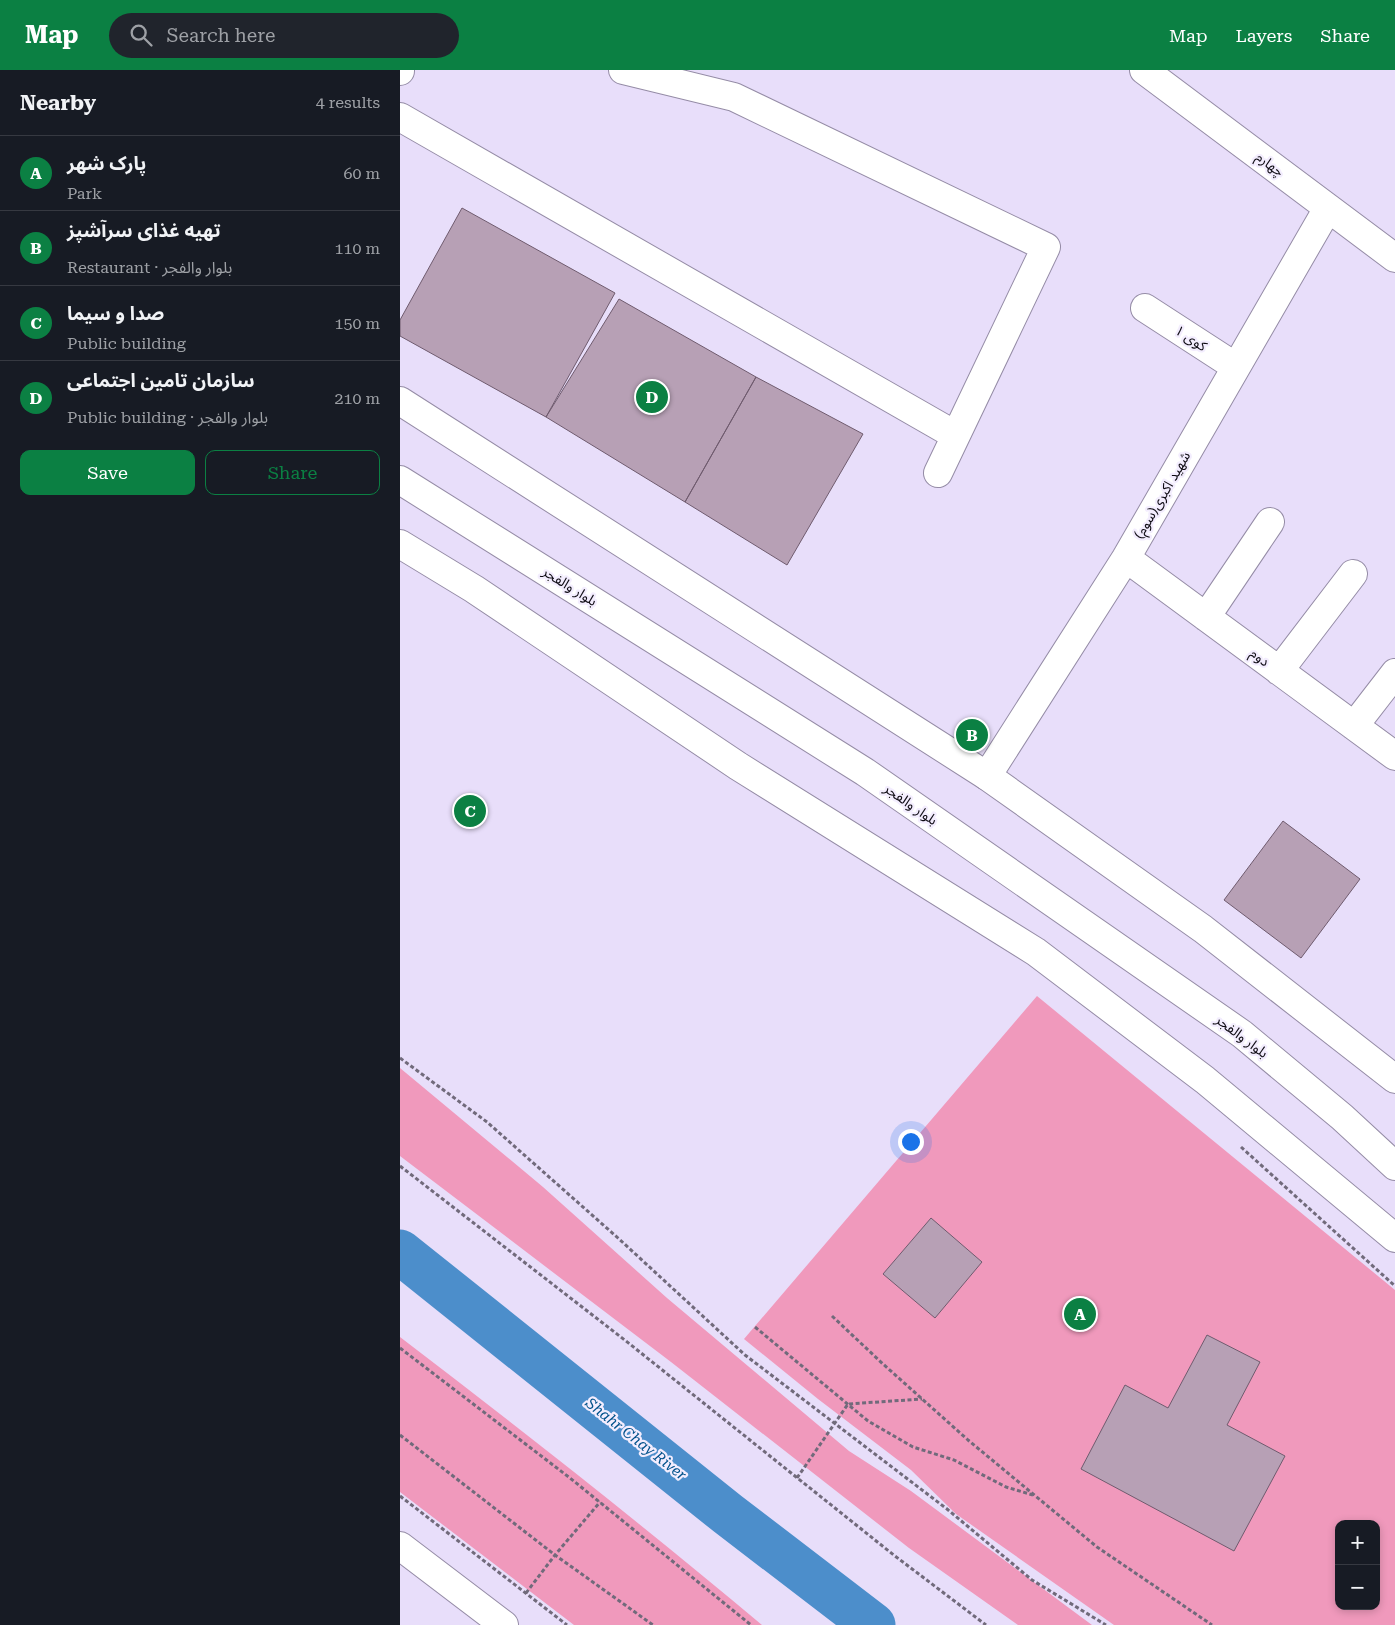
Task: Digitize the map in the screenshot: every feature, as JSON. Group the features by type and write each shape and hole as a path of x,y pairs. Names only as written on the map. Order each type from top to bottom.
{"main road":[{"path":"624,70 734,97 1046,247 938,473"},
{"name":"چهارم","path":"1144,70 1395,258"},
{"path":"400,117 955,435"},
{"name":"شهید اکبری(سوم)","path":"987,776 1126,558 1328,208"},
{"name":"کوی ۱","path":"1145,308 1236,367"},
{"path":"400,401 987,776 1203,929 1395,1079"},
{"name":"بلوار والفجر","path":"400,480 865,772 1242,1034 1342,1117 1395,1166"},
{"path":"1206,617 1270,522"},
{"path":"400,544 474,590 738,766 1036,952 1205,1080 1395,1238"},
{"name":"دوم","path":"1126,558 1395,756"},
{"path":"1279,671 1352,574"},
{"path":"1354,726 1395,673"},
{"path":"400,1546 504,1625"}],"path":[{"path":"400,1058 487,1122 746,1355 947,1509 1032,1580 1106,1625"},
{"path":"1237,1144 1395,1286"},
{"path":"400,1166 626,1340 895,1556 986,1625"},
{"path":"832,1316 922,1399 1097,1548 1212,1625"},
{"path":"755,1327 868,1421 913,1447 954,1460 1006,1487 1036,1496"},
{"path":"400,1348 600,1502 751,1625"},
{"path":"797,1478 848,1404 922,1399"},
{"path":"400,1435 554,1555 653,1625"},
{"path":"400,1496 567,1625"},
{"path":"526,1594 554,1555 600,1502"}],"shaded area":[{"path":"1037,996 1395,1290 1395,1625 1114,1625 956,1514 911,1470 818,1399 744,1339"},
{"path":"400,1068 543,1187 667,1298 849,1451 911,1491 1092,1625 1018,1625 909,1548 671,1362 400,1156"},
{"path":"400,1337 583,1479 762,1625 574,1625 400,1492"}],"building":[{"path":"462,208 615,293 546,417 400,336 400,320"},
{"path":"619,299 756,377 685,502 546,417"},
{"path":"756,377 863,434 787,565 685,502"},
{"path":"1283,821 1360,879 1301,958 1224,900"},
{"path":"931,1218 982,1262 935,1318 883,1274"},
{"path":"1207,1335 1260,1362 1227,1425 1285,1456 1234,1551 1081,1469 1125,1385 1168,1408"}],"waterway":[{"name":"Shahr Chay River","path":"400,1252 728,1514 873,1625"}],"place":[{"name":"سازمان تامین اجتماعی","path":"652,397"},
{"name":"تهیه غذای سرآشپز","path":"972,735"},
{"name":"صدا و سیما","path":"470,811"},
{"name":"پارک شهر","path":"1080,1314"}]}
